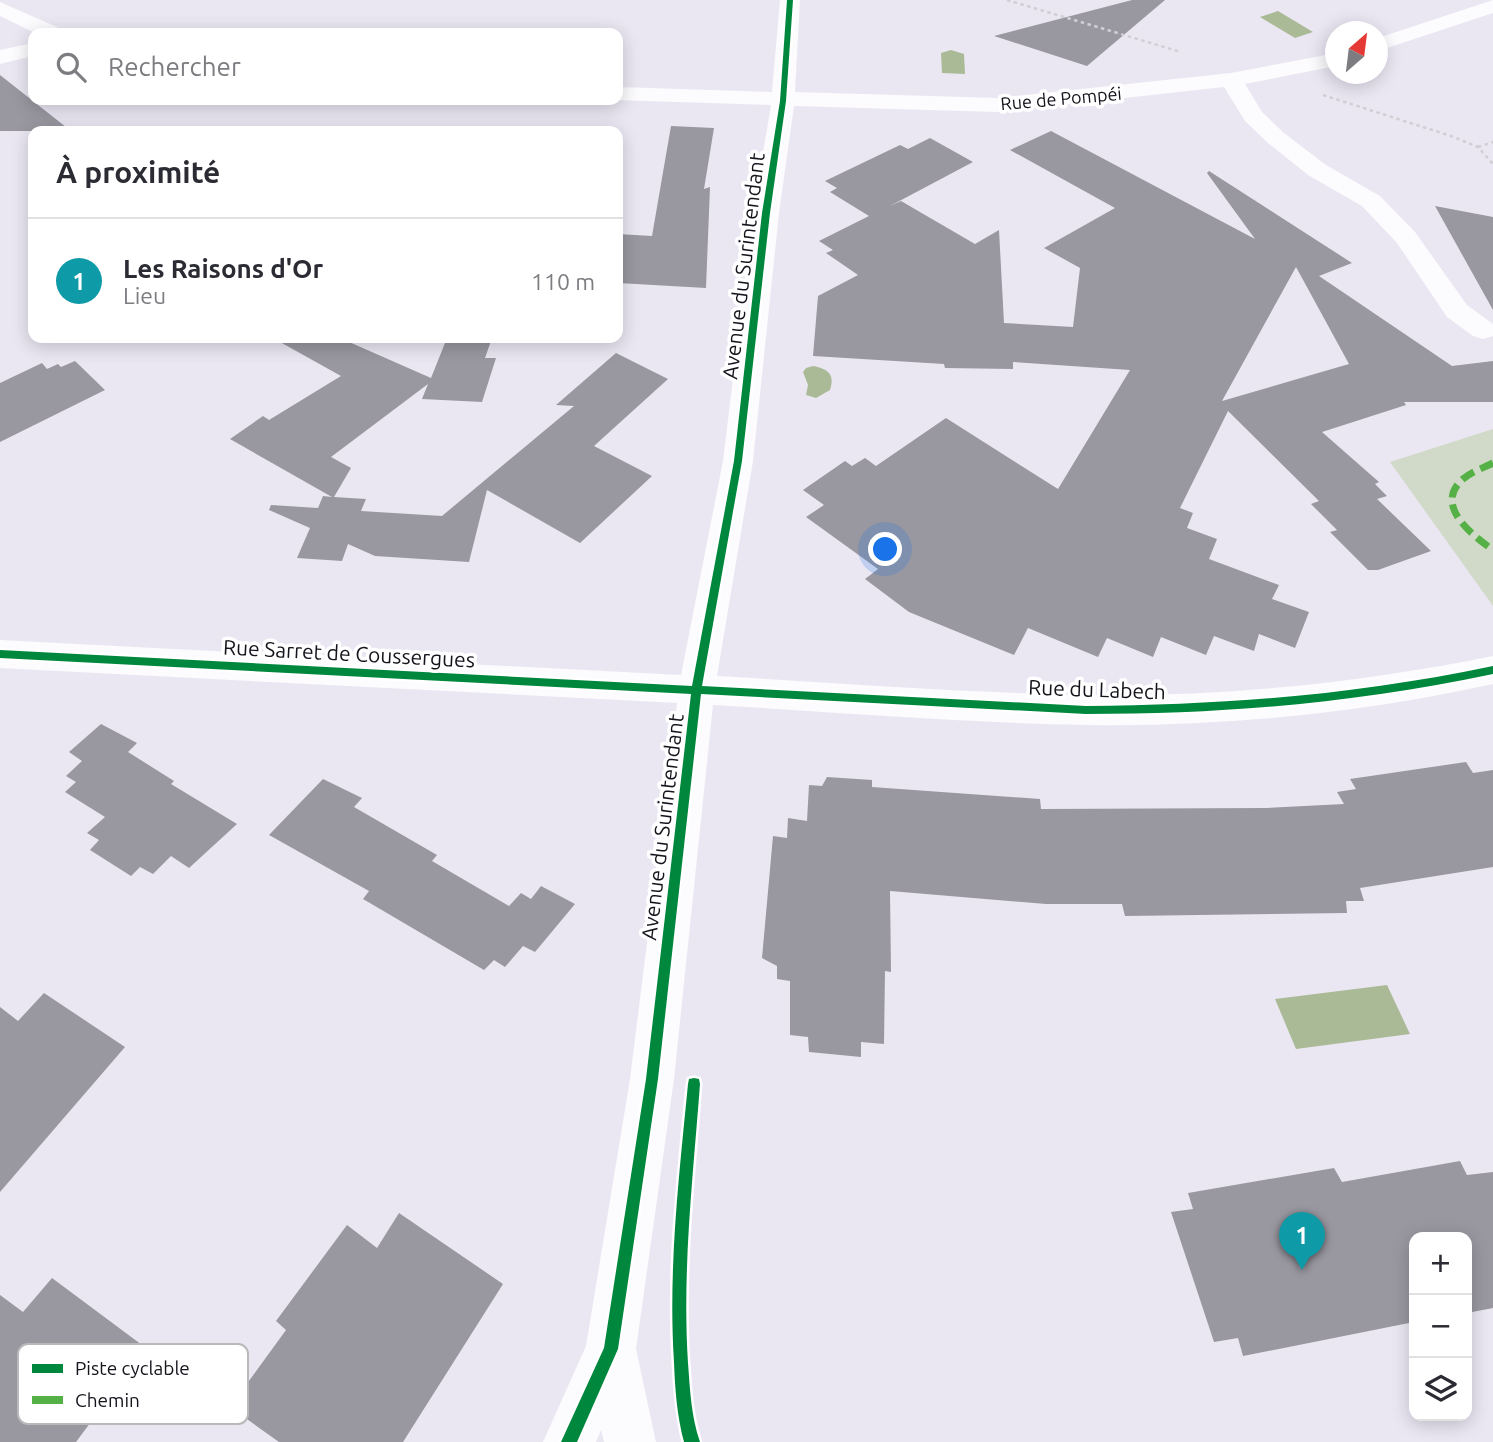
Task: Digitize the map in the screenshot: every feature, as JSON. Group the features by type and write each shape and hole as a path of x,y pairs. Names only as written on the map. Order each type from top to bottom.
{"street":[{"name":"Avenue du Surintendant","path":"569,1442 611,1349 652,1079 696,692 738,461 766,214 783,101 790,0"},
{"path":"1388,41 1493,6"},
{"path":"0,8 41,28"},
{"path":"0,57 28,51"},
{"name":"Rue de Pompéi","path":"623,94 783,101 997,104 1231,80 1325,61"},
{"path":"1231,80 1253,116 1276,138 1317,170 1371,201 1406,238 1457,311 1483,330"},
{"name":"Rue Sarret de Coussergues","path":"0,654 696,692"},
{"name":"Rue du Labech","path":"696,692 1086,710 1186,711 1317,701 1429,684 1493,670"},
{"name":"Avenue du Surintendant","path":"611,1349 630,1442"}],"path":[{"path":"1478,147 1493,142"}],"shaded area":[{"path":"1278,11 1313,32 1295,38 1260,17"},
{"path":"951,50 964,54 965,74 942,73 941,53"},
{"path":"813,366 827,371 832,380 830,390 816,398 806,395 808,385 803,372"},
{"path":"1493,429 1493,606 1390,462"},
{"path":"1387,985 1410,1034 1296,1049 1275,999"}],"building":[{"path":"1132,0 1165,0 1087,66 994,36"},
{"path":"0,75 28,97 28,105 38,105 65,126 28,126 28,131 0,131"},
{"path":"671,126 714,128 704,189 710,187 706,288 623,283 623,234 652,236"},
{"path":"1051,131 1255,239 1207,173 1209,171 1352,263 1319,276 1452,366 1493,361 1493,402 1404,402 1406,405 1322,432 1379,482 1375,484 1387,496 1377,499 1431,551 1378,570 1368,570 1330,532 1337,530 1311,504 1319,501 1228,411 1180,508 1193,513 1187,528 1217,539 1209,559 1279,585 1272,599 1309,612 1295,648 1259,634 1254,651 1214,636 1206,655 1161,637 1153,657 1107,638 1098,657 1028,628 1014,655 909,612 865,579 878,569 806,517 824,505 803,490 845,461 852,466 865,458 876,466 946,418 1058,489 1130,370 1013,362 1013,369 945,368 944,364 813,356 818,296 858,275 826,253 833,250 819,241 869,216 830,192 837,188 825,181 900,145 908,149 930,138 973,162 890,206 901,201 975,244 999,230 1004,323 1073,327 1080,268 1044,248 1115,208 1010,150","holes":["1296,267 1349,364 1222,401"]},
{"path":"1435,206 1493,217 1493,310"},
{"path":"282,343 351,343 431,378 445,343 490,343 485,358 496,358 482,402 422,399 428,384 331,457 351,468 334,497 366,499 361,511 442,516 574,406 556,405 616,353 668,379 594,446 652,476 580,543 487,490 469,562 375,556 348,544 342,561 297,558 310,528 269,510 271,505 318,508 323,496 332,497 230,439 263,416 269,420 341,376"},
{"path":"75,361 105,390 0,442 0,383 42,363 47,369"},
{"path":"101,724 137,743 128,752 174,781 171,784 237,824 189,868 171,856 153,874 140,867 131,876 90,850 99,840 87,833 105,817 65,792 76,782 66,776 82,761 69,752"},
{"path":"1466,762 1473,773 1493,770 1493,867 1360,888 1364,901 1346,901 1347,913 1125,916 1122,904 1046,904 890,891 891,972 885,971 884,1044 861,1042 861,1057 809,1052 808,1037 790,1035 790,981 777,979 777,966 762,958 773,836 787,838 788,818 807,821 809,785 822,786 827,777 872,780 872,787 1040,799 1041,809 1266,808 1344,804 1337,792 1356,789 1350,779"},
{"path":"323,779 362,798 354,807 437,855 432,861 509,906 521,893 531,899 541,886 575,904 535,952 523,946 505,967 494,960 484,970 363,899 369,891 269,835"},
{"path":"44,993 125,1047 0,1192 0,1007 18,1021"},
{"path":"1460,1161 1467,1175 1493,1172 1493,1308 1472,1312 1472,1232 1409,1232 1409,1323 1243,1356 1238,1338 1214,1342 1171,1212 1193,1209 1188,1193 1334,1168 1342,1182"},
{"path":"399,1213 503,1284 403,1442 279,1442 248,1420 248,1382 286,1330 276,1321 347,1225 377,1248"},
{"path":"52,1278 141,1344 18,1344 18,1424 89,1424 76,1442 0,1442 0,1295 23,1312"}],"marked path":[{"path":"1493,463 1463,479 1453,492 1452,502 1454,511 1467,529 1493,550"}],"cycle path":[{"path":"569,1442 611,1349 652,1079 696,692 738,461 766,213 783,101 790,0"},
{"path":"0,654 1086,710 1188,709 1341,697 1493,670"},
{"path":"692,1442 683,1395 679,1305 694,1084"}],"place":[{"name":"Les Raisons d'Or","path":"1302,1270"}]}
